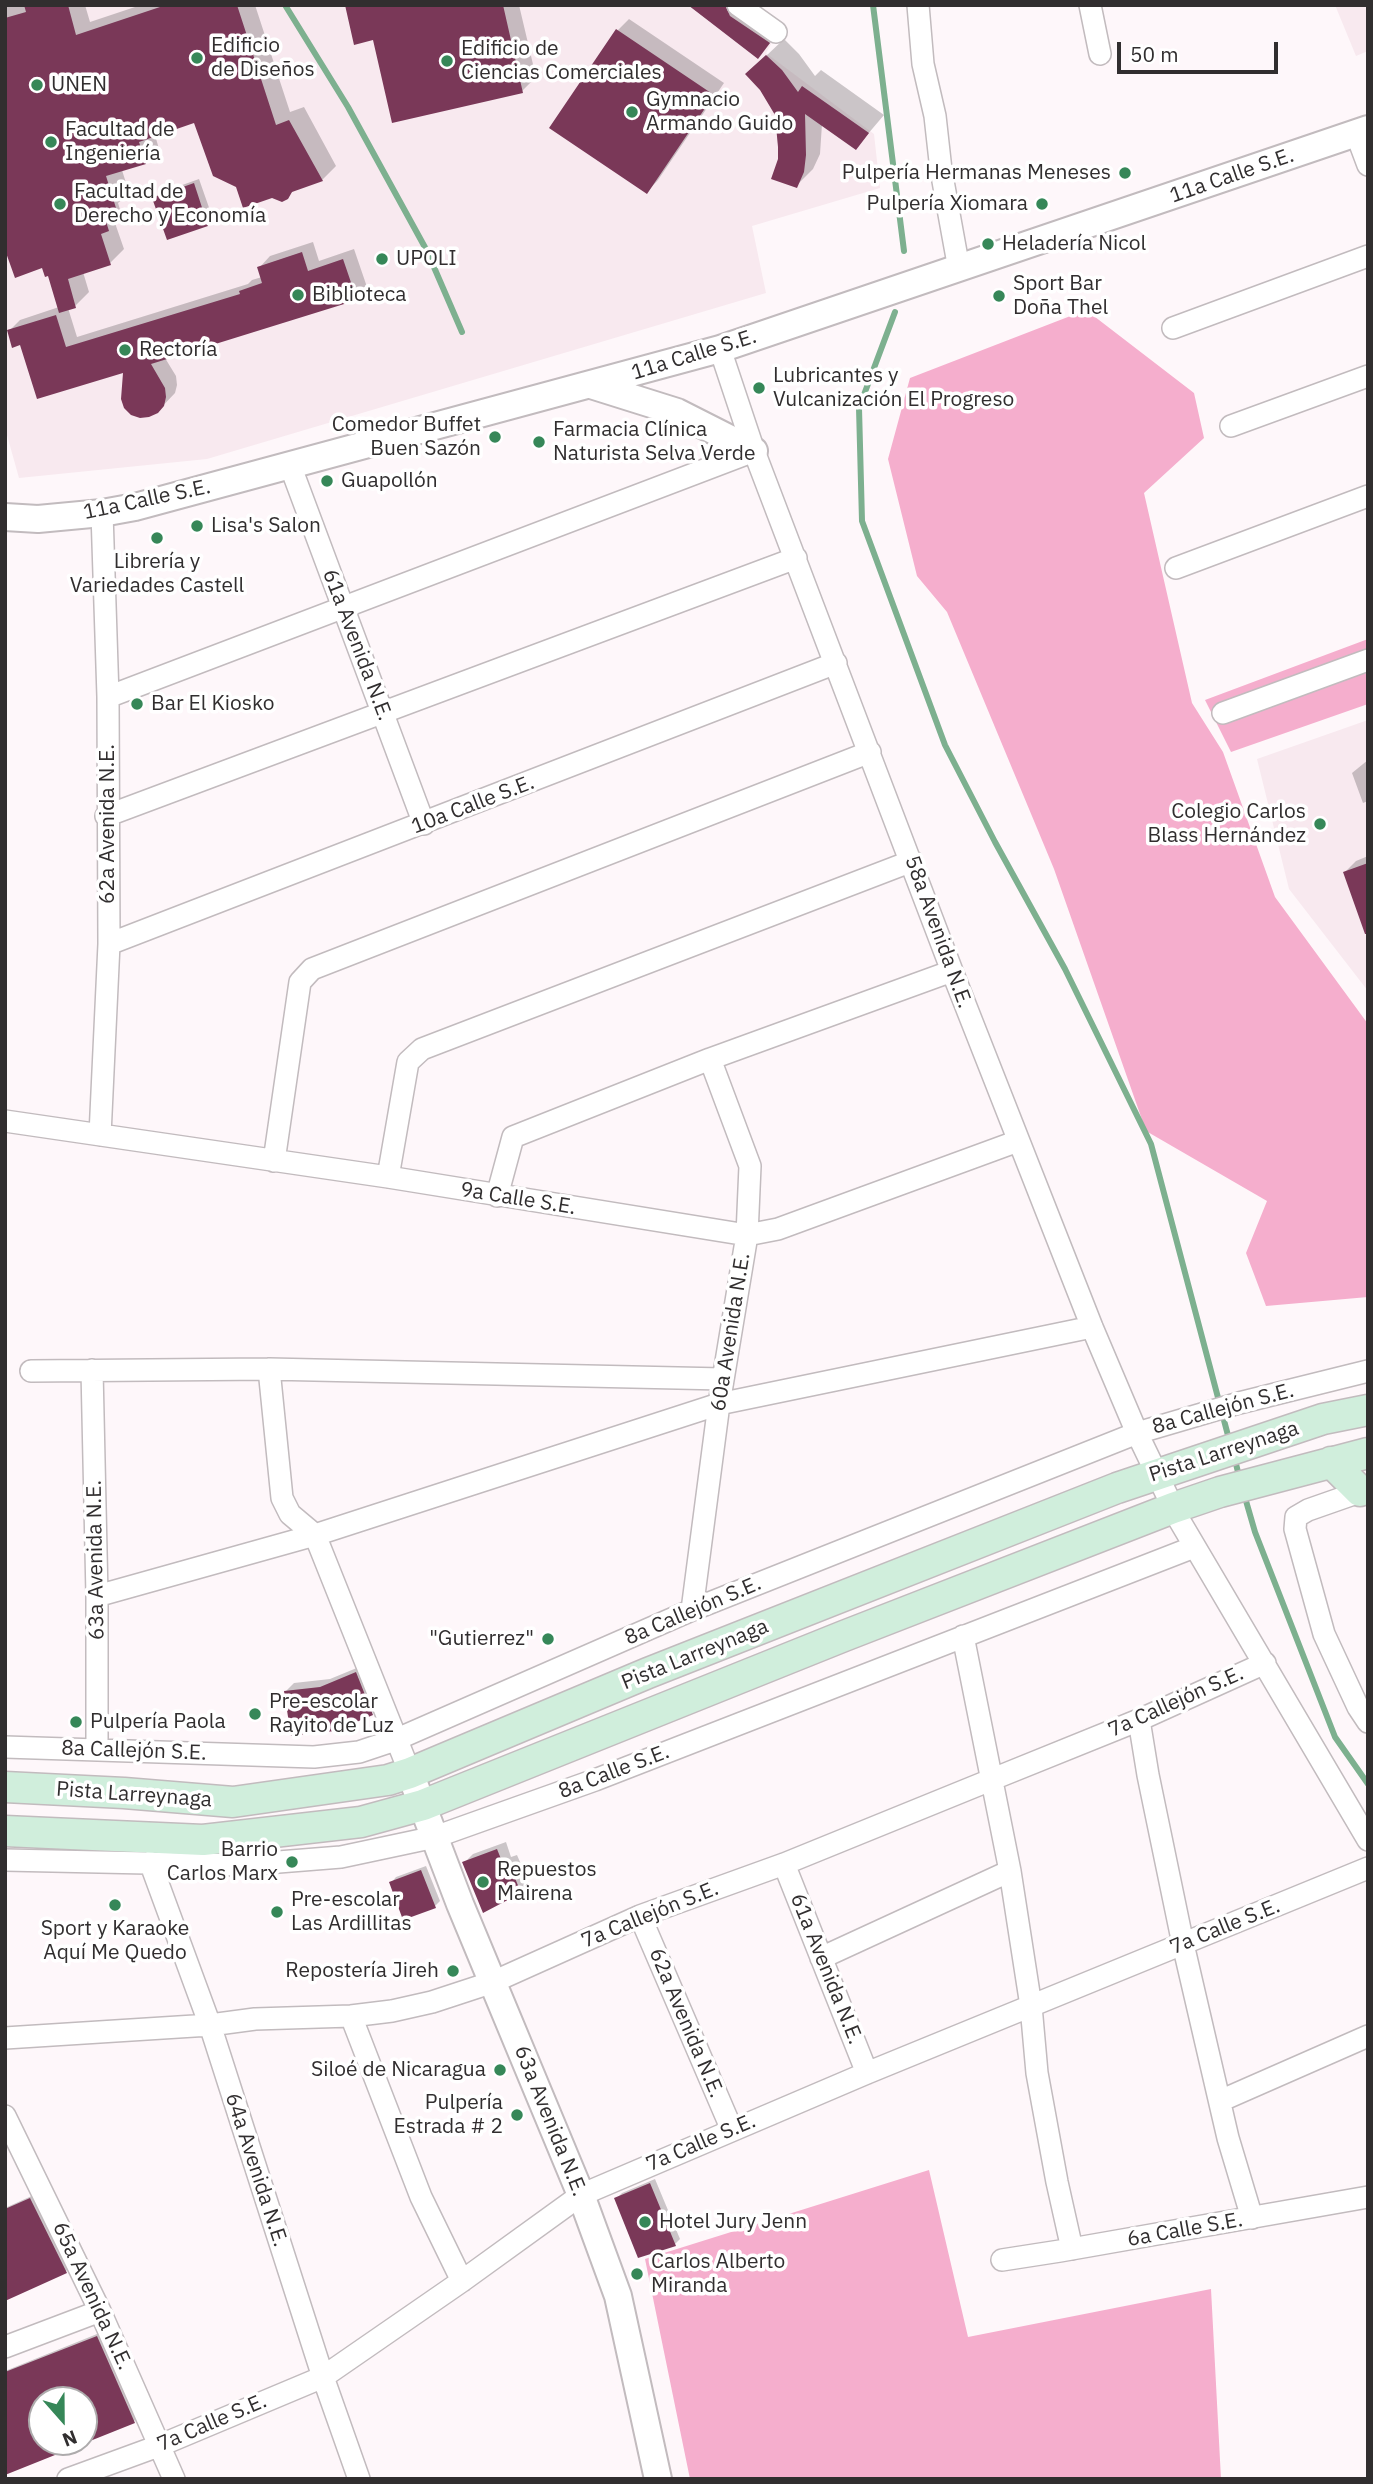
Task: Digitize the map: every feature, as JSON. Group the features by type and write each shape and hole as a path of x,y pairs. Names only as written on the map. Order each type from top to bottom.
{"main road":[{"name":"Pista Larreynaga","path":"5,1787 233,1802 366,1785 410,1773 648,1673 1157,1474 1323,1419 1368,1410"},
{"name":"Pista Larreynaga","path":"5,1831 204,1840 361,1822 423,1805 844,1636 1173,1508 1220,1492 1368,1453"},
{"path":"1331,1462 1364,1490"}],"street":[{"path":"738,5 776,32"},
{"path":"918,5 923,64 935,116 941,170 959,269"},
{"path":"1090,5 1100,54"},
{"path":"1362,131 1368,165"},
{"name":"11a Calle S.E.","path":"5,517 38,519 102,513 720,349 1362,131"},
{"path":"1173,328 1368,256"},
{"name":"58a Avenida N.E.","path":"720,349 754,451 952,971 1092,1327 1137,1433 1194,1547 1368,1840"},
{"path":"1231,426 1368,376"},
{"path":"591,385 677,412 754,451"},
{"path":"108,696 754,451"},
{"name":"61a Avenida N.E.","path":"290,465 341,608 384,713 424,824"},
{"path":"1176,568 1368,496"},
{"name":"62a Avenida N.E.","path":"100,1135 108,944 108,696 102,513"},
{"path":"106,816 796,558"},
{"path":"1223,713 1368,660"},
{"name":"10a Calle S.E.","path":"108,944 836,663"},
{"path":"274,1161 300,982 316,967 870,752"},
{"path":"388,1177 408,1062 422,1049 912,861"},
{"path":"497,1196 513,1137 710,1059 952,971"},
{"name":"60a Avenida N.E.","path":"692,1610 719,1404 747,1236 750,1166 710,1059"},
{"name":"9a Calle S.E.","path":"5,1121 388,1177 747,1236 778,1229 1018,1141"},
{"path":"97,1596 315,1535 719,1404 1092,1327"},
{"path":"269,1369 282,1498 290,1514 315,1535 410,1773"},
{"path":"31,1371 269,1369 723,1379"},
{"name":"63a Avenida N.E.","path":"92,1370 97,1750"},
{"name":"8a Callejón S.E.","path":"5,1748 314,1757 359,1752 396,1740 692,1610 1137,1433 1239,1403 1368,1371"},
{"path":"1364,1490 1308,1510 1296,1517 1295,1529 1324,1634 1364,1711"},
{"name":"8a Calle S.E.","path":"5,1860 242,1865 341,1857 435,1837 595,1780 1194,1547"},
{"path":"963,1636 1010,1871 1031,2006 1037,2073 1072,2249"},
{"name":"7a Callejón S.E.","path":"5,2038 210,2025 255,2019 351,2016 432,2002 494,1982 640,1916 784,1864 1139,1720 1265,1663"},
{"path":"1139,1720 1183,1944 1220,2101 1252,2218"},
{"name":"63a Avenida N.E.","path":"410,1773 460,1904 581,2195 618,2296 658,2479"},
{"name":"64a Avenida N.E.","path":"150,1863 210,2025 323,2377 359,2479"},
{"name":"61a Avenida N.E.","path":"784,1864 867,2073"},
{"name":"7a Calle S.E.","path":"68,2479 161,2445 323,2377 581,2195 867,2073 1368,1868"},
{"path":"821,1958 1010,1871"},
{"name":"62a Avenida N.E.","path":"640,1916 732,2130"},
{"path":"351,2016 421,2197 462,2281"},
{"path":"1220,2101 1368,2036"},
{"name":"65a Avenida N.E.","path":"5,2116 100,2311 174,2479"},
{"name":"6a Calle S.E.","path":"1002,2260 1368,2197"},
{"path":"5,2347 100,2311"}],"shaded area":[{"name":"UPOLI","path":"5,5 732,5 775,37 766,53 874,134 880,188 752,226 766,293 207,459 19,478 5,428"},
{"path":"1335,5 1368,5 1368,51 1356,56"},
{"path":"1086,310 1194,393 1204,438 1144,493 1192,703 1223,752 1275,897 1368,1024 1368,1297 1266,1306 1246,1253 1267,1201 1146,1131 1054,869 947,612 917,576 888,459 910,378"},
{"path":"1368,639 1368,704 1231,752 1205,700"},
{"name":"Colegio Carlos Blass Hernández","path":"1368,720 1368,991 1289,889 1257,759"},
{"path":"929,2170 968,2337 1211,2289 1221,2479 690,2479 645,2259"}],"building":[{"path":"24,5 68,5 76,35 166,5 237,5 276,125 289,120 323,181 292,192 288,199 282,202 272,198 243,208 236,187 213,176 194,123 139,142 146,164 106,176 116,208 103,212 109,231 101,234 111,265 68,279 76,308 59,313 48,276 45,277 42,268 15,278 5,250 5,18 26,12"},
{"name":"Edificio de Ciencias Comerciales","path":"345,5 503,5 523,93 392,123 373,40 354,45"},
{"path":"688,5 725,5 730,16 770,43 758,59"},
{"name":"Gymnacio Armando Guido","path":"616,29 714,95 647,194 549,128"},
{"path":"766,55 782,70 798,92 802,86 869,133 856,150 805,114 806,155 804,172 797,188 771,179 778,159 775,115 760,90 745,74"},
{"path":"194,183 208,226 167,240 152,198"},
{"path":"302,252 308,271 343,259 357,300 151,364 165,388 166,397 164,406 149,417 131,415 124,408 121,399 123,373 37,399 20,345 12,348 7,330 56,315 66,347 240,294 239,291 262,283 257,267"},
{"path":"1368,863 1368,934 1365,934 1343,872"},
{"path":"356,1672 373,1715 335,1731 291,1736 284,1691 320,1687"},
{"path":"497,1849 503,1864 509,1863 521,1893 483,1913 462,1862"},
{"path":"421,1870 436,1908 403,1920 389,1882"},
{"name":"Hotel Jury Jenn","path":"650,2183 676,2246 638,2258 614,2198"},
{"path":"30,2198 67,2273 5,2301 5,2209"},
{"path":"97,2336 135,2423 98,2438 98,2386 28,2386 28,2456 52,2456 5,2475 5,2372"}],"waterway":[{"path":"285,5 348,107 427,251 462,332"},
{"path":"873,5 904,251"},
{"path":"895,312 859,408 862,521 945,745 1065,969 1151,1144 1230,1443"},
{"path":"1234,1456 1240,1480"},
{"path":"1244,1494 1255,1532 1335,1737 1368,1784"}],"place":[{"name":"Edificio de Diseños","path":"197,58"},
{"name":"Edificio de Ciencias Comerciales","path":"447,61"},
{"name":"UNEN","path":"37,85"},
{"name":"Gymnacio Armando Guido","path":"632,112"},
{"name":"Facultad de Ingeniería","path":"51,142"},
{"name":"Pulpería Hermanas Meneses","path":"1125,173"},
{"name":"Facultad de Derecho y Economía","path":"60,204"},
{"name":"Pulpería Xiomara","path":"1042,204"},
{"name":"Heladería Nicol","path":"988,244"},
{"name":"UPOLI","path":"382,259"},
{"name":"Biblioteca","path":"298,295"},
{"name":"Sport Bar Doña Thel","path":"999,296"},
{"name":"Rectoría","path":"125,350"},
{"name":"Lubricantes y Vulcanización El Progreso","path":"759,388"},
{"name":"Comedor Buffet Buen Sazón","path":"495,437"},
{"name":"Farmacia Clínica Naturista Selva Verde","path":"539,442"},
{"name":"Guapollón","path":"327,481"},
{"name":"Lisa's Salon","path":"197,526"},
{"name":"Librería y Variedades Castell","path":"157,538"},
{"name":"Bar El Kiosko","path":"137,704"},
{"name":"Colegio Carlos Blass Hernández","path":"1320,824"},
{"name":"\"Gutierrez\"","path":"548,1639"},
{"name":"Pre-escolar Rayito de Luz","path":"255,1714"},
{"name":"Pulpería Paola","path":"76,1722"},
{"name":"Barrio Carlos Marx","path":"292,1862"},
{"name":"Repuestos Mairena","path":"483,1882"},
{"name":"Sport y Karaoke Aquí Me Quedo","path":"115,1905"},
{"name":"Pre-escolar Las Ardillitas","path":"277,1912"},
{"name":"Repostería Jireh","path":"453,1971"},
{"name":"Siloé de Nicaragua","path":"500,2070"},
{"name":"Pulpería Estrada # 2","path":"517,2115"},
{"name":"Hotel Jury Jenn","path":"645,2222"},
{"name":"Carlos Alberto Miranda","path":"637,2274"}]}
